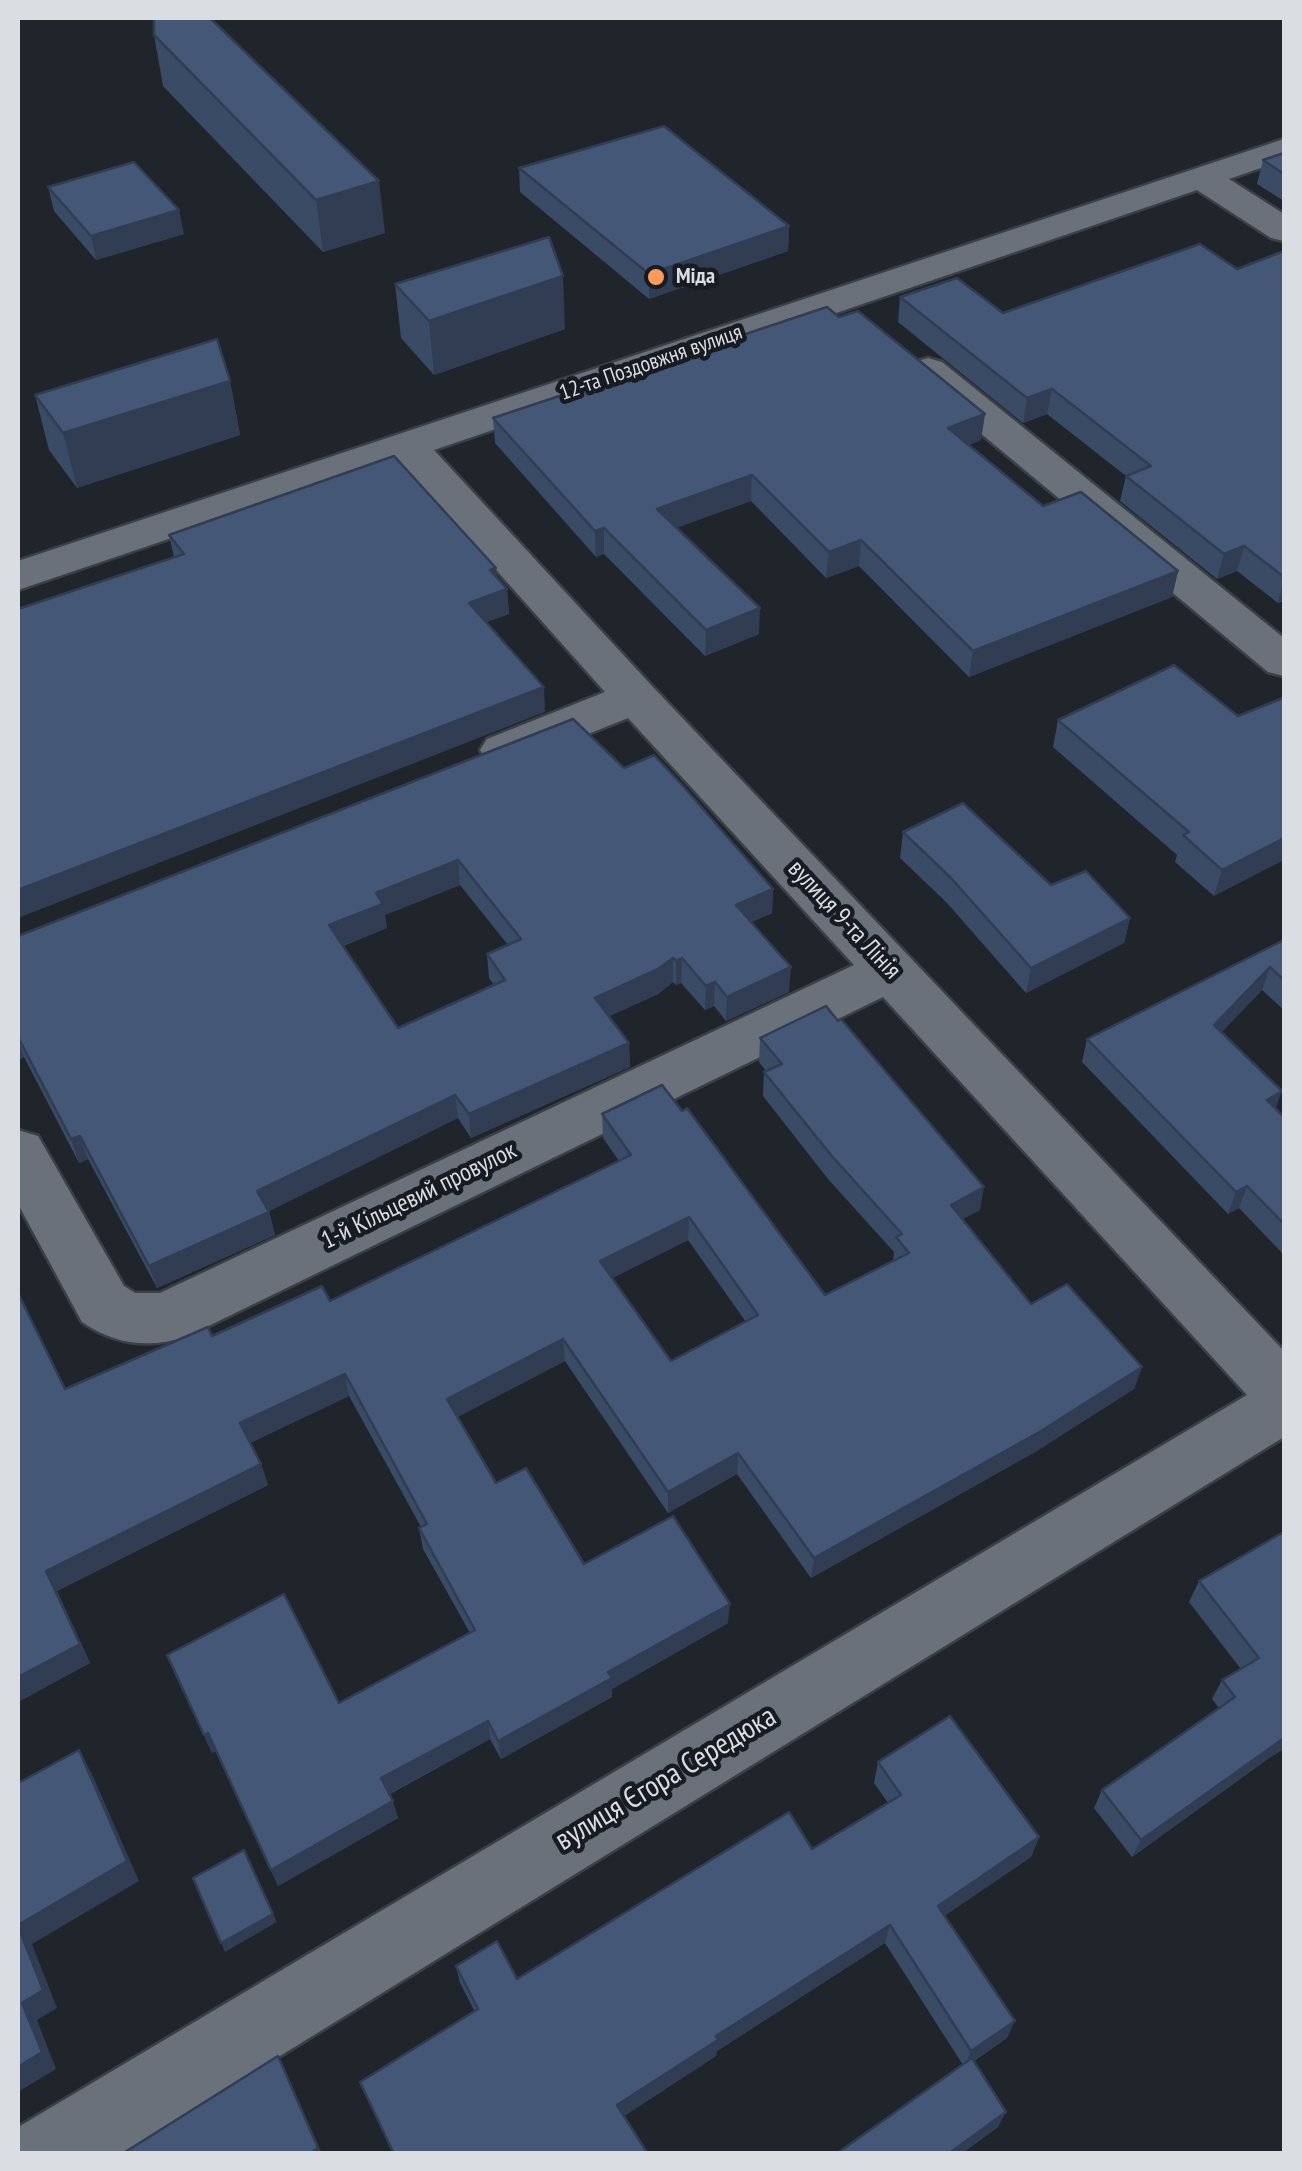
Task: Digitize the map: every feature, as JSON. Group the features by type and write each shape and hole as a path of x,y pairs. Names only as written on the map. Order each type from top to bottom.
{"street":[{"name":"12-та Поздовжня вулиця","path":"18,576 407,444 871,324 1202,177 1284,149"},
{"path":"1202,177 1284,230"},
{"path":"871,324 1284,661"},
{"name":"вулиця 9-та Лінія","path":"407,444 636,697 1284,1392"},
{"path":"454,769 636,697"},
{"name":"1-й Кільцевий провулок","path":"18,1152 103,1304 118,1315 143,1322 167,1318 891,970"},
{"name":"вулиця Єгора Середюка","path":"48,2154 1284,1405"}],"building":[{"path":"154,18 210,18 379,181 316,200 154,35"},
{"path":"664,126 789,226 649,274 519,168"},
{"path":"1284,153 1284,174 1263,160"},
{"path":"134,162 179,210 91,236 48,187"},
{"path":"549,237 563,276 429,321 395,284"},
{"path":"1200,244 1237,269 1284,251 1284,577 1244,546 1224,554 1126,476 1151,466 1052,389 1027,398 900,297 957,278 1003,313"},
{"path":"827,307 839,317 858,311 985,414 948,428 1043,506 1081,492 1178,571 973,651 861,540 829,552 752,475 657,509 760,608 706,630 604,528 595,531 493,418"},
{"path":"217,339 230,381 63,433 35,395"},
{"path":"394,456 496,568 490,570 507,589 469,603 544,687 18,890 18,609 184,554 169,535"},
{"path":"1174,665 1238,716 1284,699 1284,838 1222,870 1183,835 1189,832 1058,720"},
{"path":"573,719 624,768 654,755 683,786 773,889 736,905 791,967 727,997 715,982 706,986 682,958 673,958 595,998 629,1043 469,1114 455,1095 257,1191 269,1212 149,1266 80,1136 71,1139 18,1037 18,936","holes":["458,860 521,939 487,954 505,980 398,1028 329,925 383,904 376,893"]},
{"path":"963,803 1051,885 1086,871 1130,918 1031,968 951,878 903,832"},
{"path":"1284,940 1284,980 1270,967 1214,1025 1282,1091 1267,1100 1284,1117 1284,1224 1247,1186 1236,1192 1087,1039"},
{"path":"826,1006 984,1187 951,1205 1031,1304 1067,1284 1142,1367 1041,1431 814,1558 738,1453 668,1492 563,1339 447,1399 496,1483 526,1468 584,1564 673,1516 730,1604 608,1672 612,1678 498,1741 488,1721 381,1778 393,1801 271,1870 167,1655 284,1594 339,1703 475,1630 419,1528 427,1524 345,1374 240,1423 261,1464 46,1571 80,1644 18,1677 18,1293 65,1389 208,1327 212,1336 322,1286 330,1301 631,1155 602,1114 662,1085 682,1111 687,1108 825,1295 909,1253 896,1237 902,1234 764,1072 782,1064 760,1038","holes":["689,1217 758,1315 671,1361 600,1261"]},
{"path":"1282,1533 1284,1738 1141,1840 1102,1790 1235,1697 1222,1680 1259,1658 1199,1581"},
{"path":"950,1716 1039,1837 938,1906 1015,2021 971,2051 890,1925 716,2036 718,2040 617,2105 648,2154 394,2154 360,2082 478,2009 456,1966 497,1941 517,1979 789,1812 812,1849 901,1795 878,1762"},
{"path":"79,1750 127,1861 18,1925 18,1783"},
{"path":"244,1850 273,1914 221,1943 193,1878"},
{"path":"18,1926 43,1990 22,2003 42,2052 18,2067"},
{"path":"278,2056 318,2148 309,2154 122,2154"},
{"path":"972,2058 1006,2112 948,2154 836,2154"}],"place":[{"name":"Міда","path":"656,277"}]}
